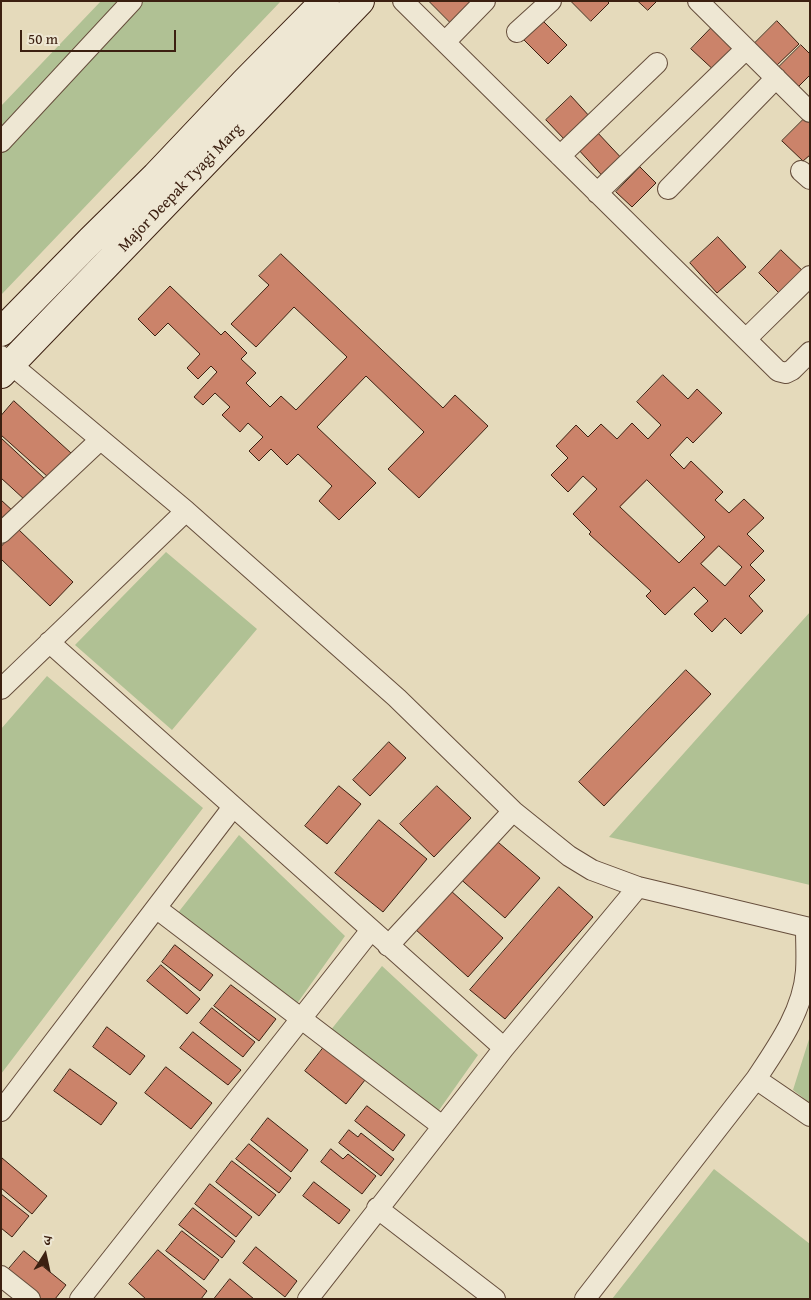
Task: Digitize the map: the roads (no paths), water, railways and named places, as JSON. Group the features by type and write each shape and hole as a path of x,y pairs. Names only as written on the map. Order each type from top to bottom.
{"street":[{"path":"1,142 132,1"},
{"name":"Major Deepak Tyagi Marg","path":"1,332 156,176 244,82 325,1"},
{"name":"Major Deepak Tyagi Marg","path":"4,365 360,1"},
{"path":"403,1 778,371 786,373 792,370 810,352"},
{"path":"445,42 486,1"},
{"path":"517,32 551,1"},
{"path":"698,1 810,112"},
{"path":"597,193 746,49"},
{"path":"560,156 657,63"},
{"path":"668,189 776,78"},
{"path":"746,339 810,276"},
{"path":"4,365 100,440 186,511 397,698 513,811 569,856 592,870 638,887 808,928 806,972 796,1013 776,1048 756,1079 585,1299"},
{"path":"1,533 100,440"},
{"path":"1,689 186,511"},
{"path":"49,642 504,1048"},
{"path":"1,1111 234,807"},
{"path":"388,946 513,811"},
{"path":"308,1299 377,1208 504,1048 638,887"},
{"path":"156,908 442,1126"},
{"path":"80,1299 371,930"},
{"path":"756,1079 810,1116"},
{"path":"377,1208 495,1299"},
{"path":"1,1276 30,1299"}]}
